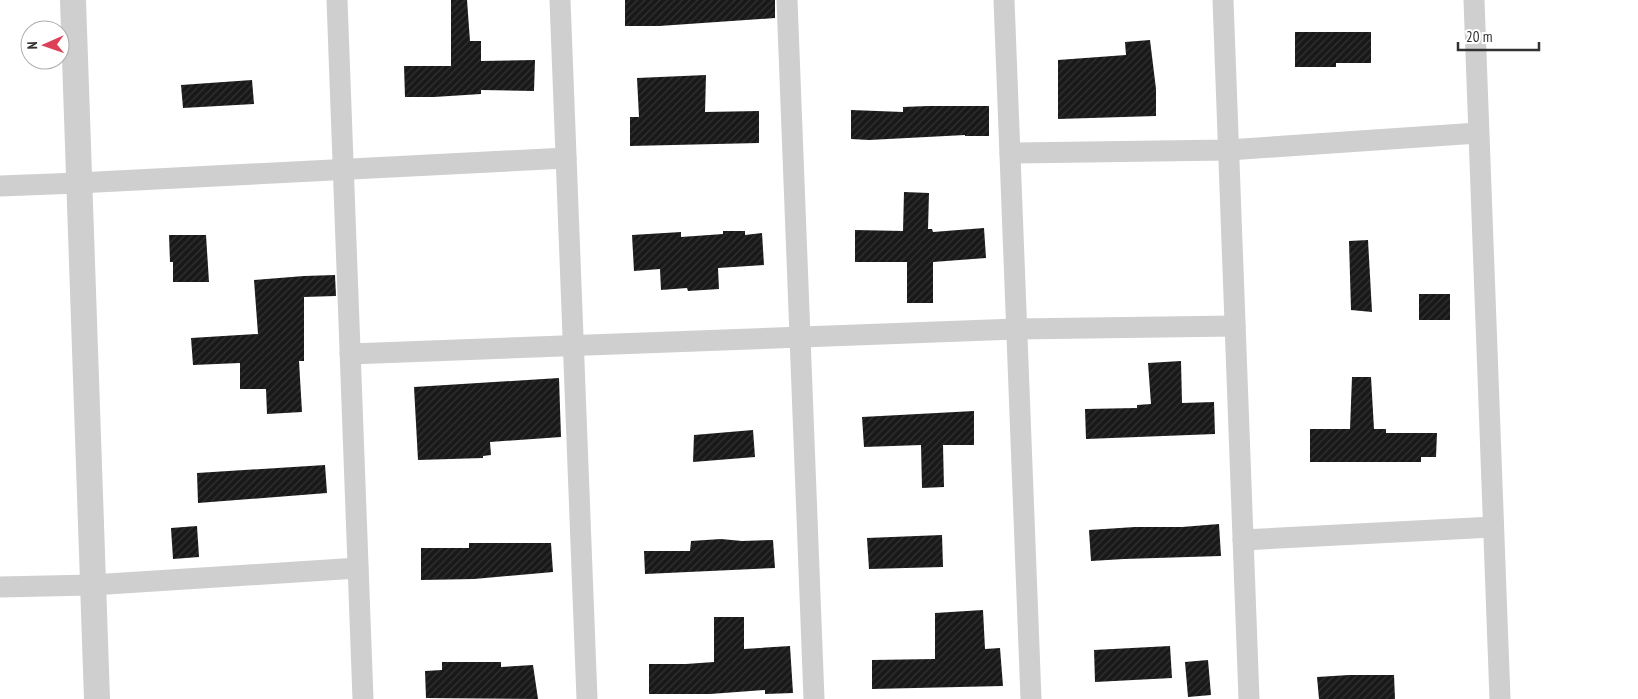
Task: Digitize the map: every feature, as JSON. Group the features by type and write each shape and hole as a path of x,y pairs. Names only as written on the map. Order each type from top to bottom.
{"street":[{"path":"73,0 97,699"},
{"path":"337,0 363,699"},
{"path":"560,0 587,699"},
{"path":"787,0 814,699"},
{"path":"1004,0 1031,699"},
{"path":"1223,0 1249,699"},
{"path":"1474,0 1500,699"},
{"path":"1010,153 1228,150 1478,133"},
{"path":"0,186 566,158"},
{"path":"350,354 1016,329 1235,326"},
{"path":"1243,540 1493,527"},
{"path":"0,587 92,585 358,568"}],"building":[{"path":"451,0 467,0 470,41 481,41 481,61 535,60 534,91 481,90 481,94 405,97 404,66 451,66"},
{"path":"625,0 775,0 775,18 659,26 625,26"},
{"path":"1295,32 1371,32 1371,63 1336,63 1336,67 1295,67"},
{"path":"1150,40 1156,89 1156,116 1058,119 1058,60 1126,55 1125,42"},
{"path":"706,75 705,112 759,111 759,143 630,146 630,117 639,117 637,78"},
{"path":"252,80 254,104 183,108 181,85"},
{"path":"989,106 989,136 965,135 869,140 851,139 851,110 903,112 903,107"},
{"path":"904,192 929,193 928,229 932,229 933,232 984,228 986,258 933,262 933,303 907,303 907,262 855,262 855,230 903,231"},
{"path":"723,231 745,231 745,235 762,233 764,265 718,268 719,289 688,291 687,288 661,290 660,269 634,271 632,235 681,232 681,237 723,234"},
{"path":"169,235 206,235 209,282 173,282 173,262 170,262"},
{"path":"1368,240 1372,312 1351,310 1349,241"},
{"path":"335,275 336,296 304,297 304,361 299,361 302,412 267,414 266,389 240,389 240,363 193,365 191,338 258,334 254,280"},
{"path":"1419,294 1450,294 1450,320 1419,320"},
{"path":"1181,361 1182,403 1214,402 1215,434 1086,439 1085,409 1137,408 1137,405 1151,404 1148,363"},
{"path":"1352,377 1371,377 1374,429 1386,429 1386,433 1437,433 1436,457 1421,457 1421,462 1310,462 1310,429 1350,429"},
{"path":"559,378 561,437 490,442 491,455 483,456 483,458 418,460 414,387"},
{"path":"974,411 974,445 943,445 944,487 922,488 921,445 864,447 862,417"},
{"path":"753,430 755,457 693,462 694,435"},
{"path":"325,465 327,493 198,503 197,473"},
{"path":"1219,524 1221,556 1091,561 1089,530"},
{"path":"197,526 199,557 173,559 171,528"},
{"path":"942,535 943,567 869,569 867,538"},
{"path":"721,539 742,541 773,540 775,568 645,574 644,551 690,551 691,541"},
{"path":"469,543 551,543 553,572 474,579 421,580 421,548 469,548"},
{"path":"983,610 985,649 1000,648 1003,686 872,689 872,660 935,659 935,613"},
{"path":"714,617 744,617 744,649 790,646 793,693 765,694 765,690 710,694 649,694 649,664 714,662"},
{"path":"1170,646 1172,678 1095,682 1094,650"},
{"path":"1208,660 1211,695 1188,697 1185,662"},
{"path":"442,662 501,662 501,667 533,665 538,699 426,698 425,671 442,670"},
{"path":"1394,675 1395,699 1319,699 1317,677"}]}
